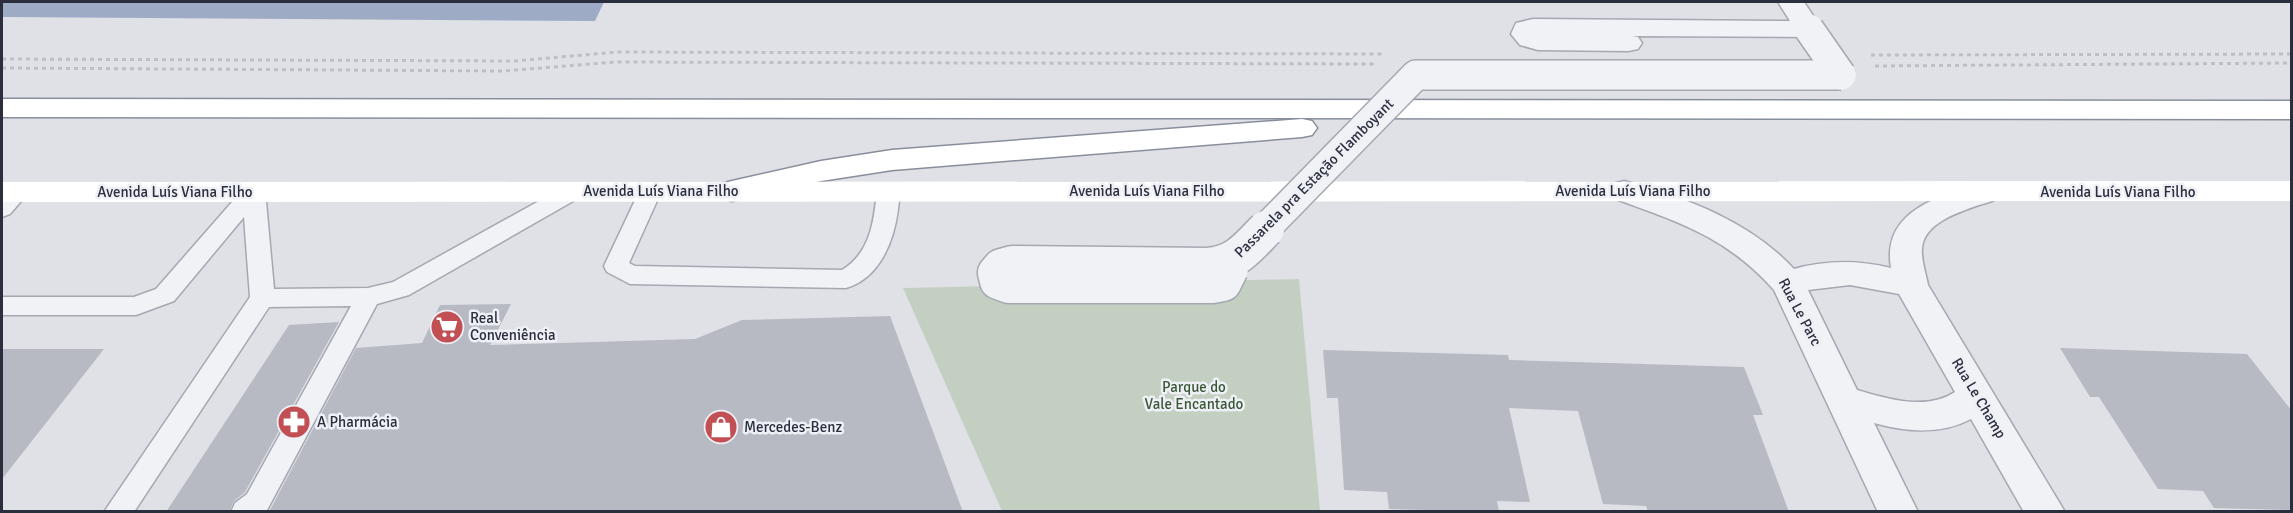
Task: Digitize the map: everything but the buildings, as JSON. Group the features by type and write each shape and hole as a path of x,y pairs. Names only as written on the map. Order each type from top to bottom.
{"main road":[{"path":"2,108 2292,110"},
{"path":"732,191 821,171 892,160 1578,109"},
{"name":"Avenida Luís Viana Filho","path":"7,198 254,191 2292,191"}],"street":[{"path":"1791,2 1809,29 1857,65"},
{"path":"1628,43 1538,42 1525,34 1526,29 1533,27 1809,29"},
{"name":"Passarela pra Estação Flamboyant","path":"1230,269 1223,283 1212,285 1009,285 998,281 996,273 1001,267 1012,264 1208,267 1225,264 1238,257 1416,75 1857,65"},
{"name":"Rua Le Parc","path":"1624,191 1720,227 1769,261 1788,284 1898,512"},
{"path":"1788,284 1829,272 1855,273 1911,286 1906,259 1908,239 1923,219 1946,207 1987,192"},
{"name":"Rua Le Champ","path":"1911,286 2045,512"},
{"path":"1845,400 1883,413 1921,416 1940,415 1955,410 1977,396"}],"lane":[{"path":"118,512 262,298 254,191"},
{"path":"2,306 136,306 151,302 165,294 254,191"},
{"path":"262,298 368,297 399,289 574,191"},
{"path":"650,192 616,266 622,272 630,275 846,279 866,266 880,241 887,217 888,191"},
{"path":"245,512 257,502 368,297"}],"path":[{"path":"2,58 514,61 618,52 1388,54"},
{"path":"1857,65 2292,54"},
{"path":"2,68 504,70 615,62 1378,64"},
{"path":"1857,65 2292,63"}],"green space":[{"name":"Parque do Vale Encantado","path":"1299,279 1320,511 1002,511 903,288"}],"water":[{"path":"2,2 604,2 595,21 2,17"}],"place":[{"name":"Real Conveniência","path":"447,327"},
{"name":"A Pharmácia","path":"294,422"},
{"name":"Mercedes-Benz","path":"721,427"}]}
